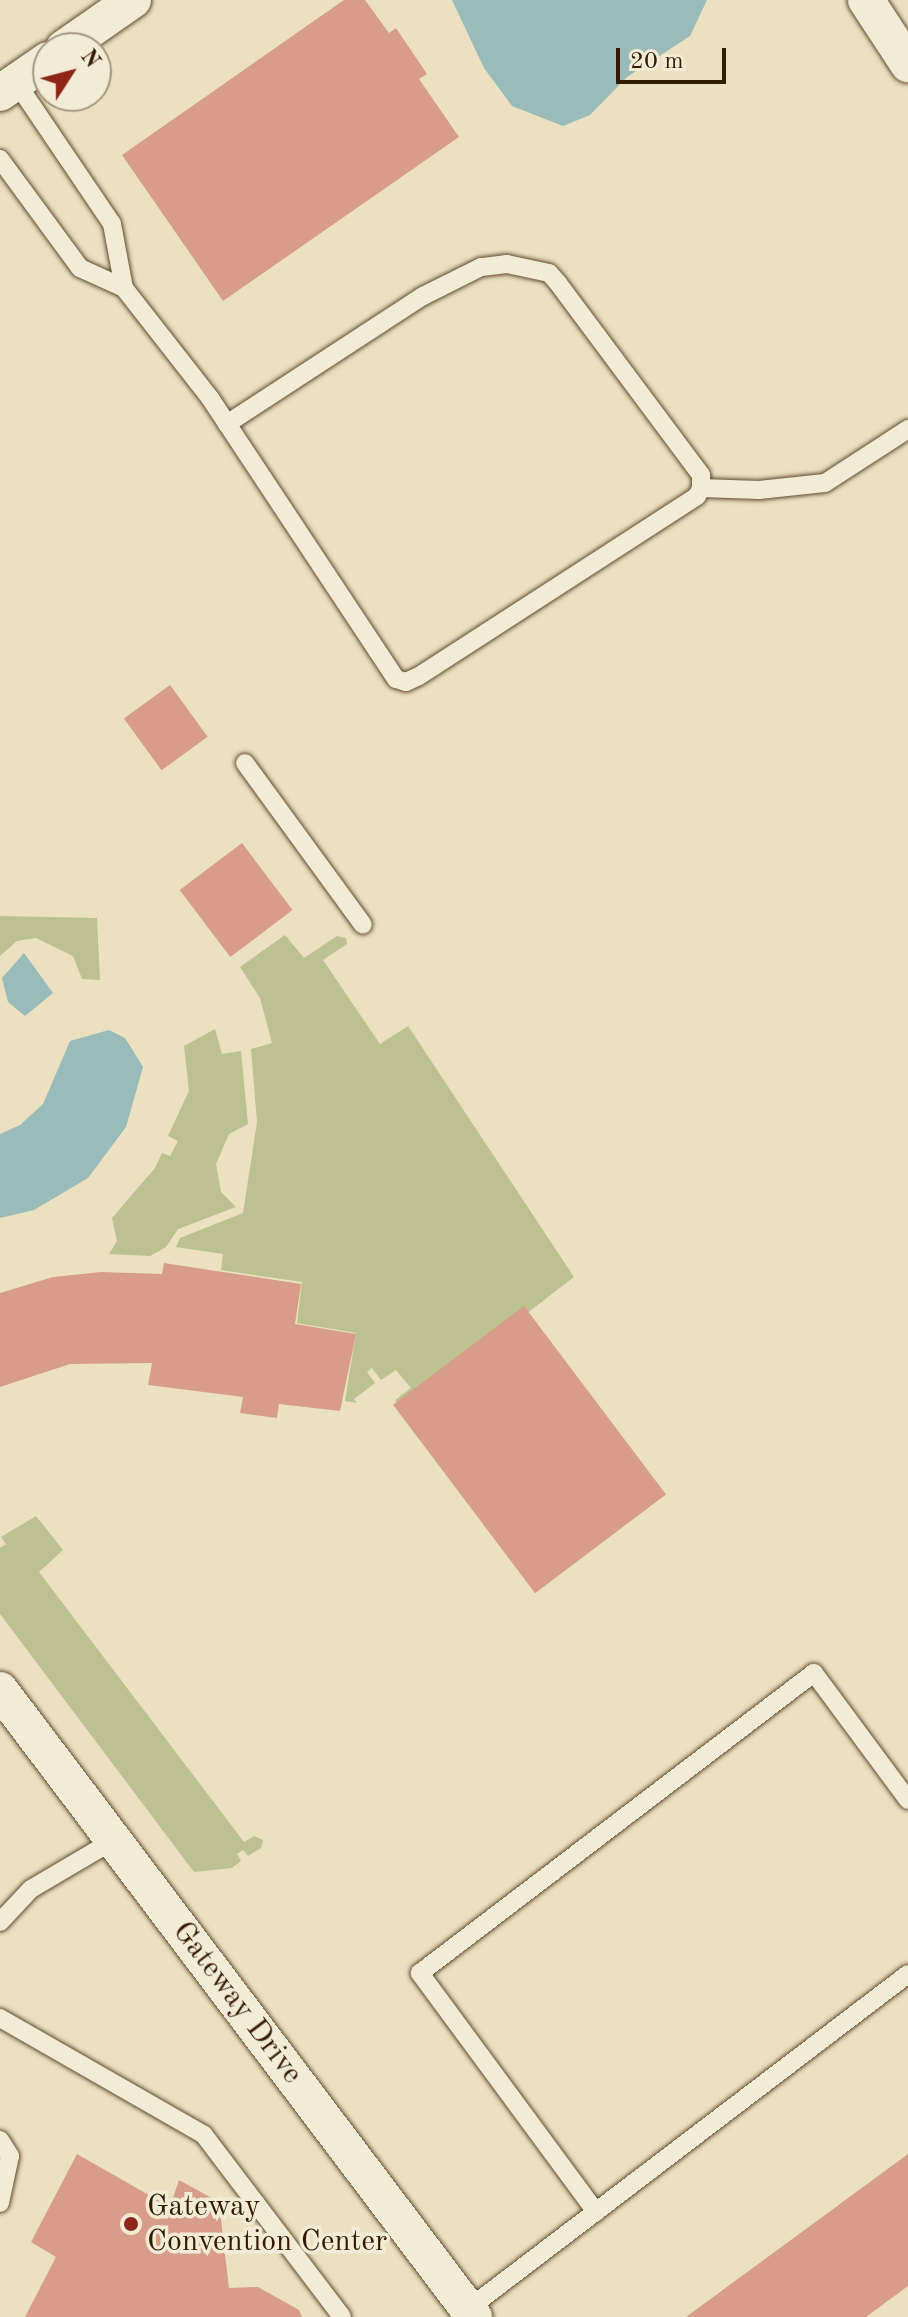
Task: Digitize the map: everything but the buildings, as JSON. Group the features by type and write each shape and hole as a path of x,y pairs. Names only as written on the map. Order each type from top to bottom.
{"street":[{"path":"87,32 133,0"},
{"path":"866,0 908,64"},
{"path":"8,88 32,71"},
{"name":"Gateway Drive","path":"0,1690 471,2313"}],"lane":[{"path":"8,88 112,224 124,288 227,424 390,672 406,682 697,496 701,488 701,475 558,283 549,273 507,264 481,267 423,296 227,424"},
{"path":"0,159 80,268 124,288"},
{"path":"701,488 759,490 825,483 908,429"},
{"path":"245,763 363,925"},
{"path":"596,2212 420,1973 814,1673 908,1800"},
{"path":"0,1922 31,1889 114,1840"},
{"path":"471,2313 596,2212 908,1974"},
{"path":"0,2018 204,2135 342,2317"},
{"path":"0,2140 10,2156 0,2203"}],"green space":[{"path":"0,916 97,918 100,980 82,979 73,956 36,938 17,941 0,956"},
{"path":"285,935 304,958 337,936 346,938 347,944 323,960 380,1044 408,1026 574,1277 402,1409 395,1400 411,1388 396,1370 381,1380 372,1368 367,1372 375,1383 354,1399 357,1403 345,1401 356,1333 297,1323 302,1282 221,1270 223,1254 176,1247 180,1238 243,1213 257,1122 251,1049 272,1043 260,998 240,967"},
{"path":"215,1029 222,1054 241,1051 248,1124 229,1134 216,1164 221,1192 236,1207 178,1229 166,1247 150,1256 109,1254 117,1241 112,1218 155,1168 162,1153 170,1156 178,1141 168,1136 189,1091 184,1046"},
{"path":"36,1516 63,1550 39,1572 244,1842 254,1836 263,1840 261,1848 248,1856 243,1850 237,1854 241,1861 232,1868 194,1872 0,1614 0,1548 6,1544 1,1537"}],"water":[{"path":"452,0 707,0 690,36 627,77 590,115 563,126 512,106 484,68"},
{"path":"24,953 53,993 25,1016 8,1002 2,978"},
{"path":"109,1030 125,1038 143,1067 126,1127 88,1178 34,1210 0,1218 0,1134 20,1125 43,1104 70,1041"}],"place":[{"name":"Gateway Convention Center","path":"131,2224"}]}
